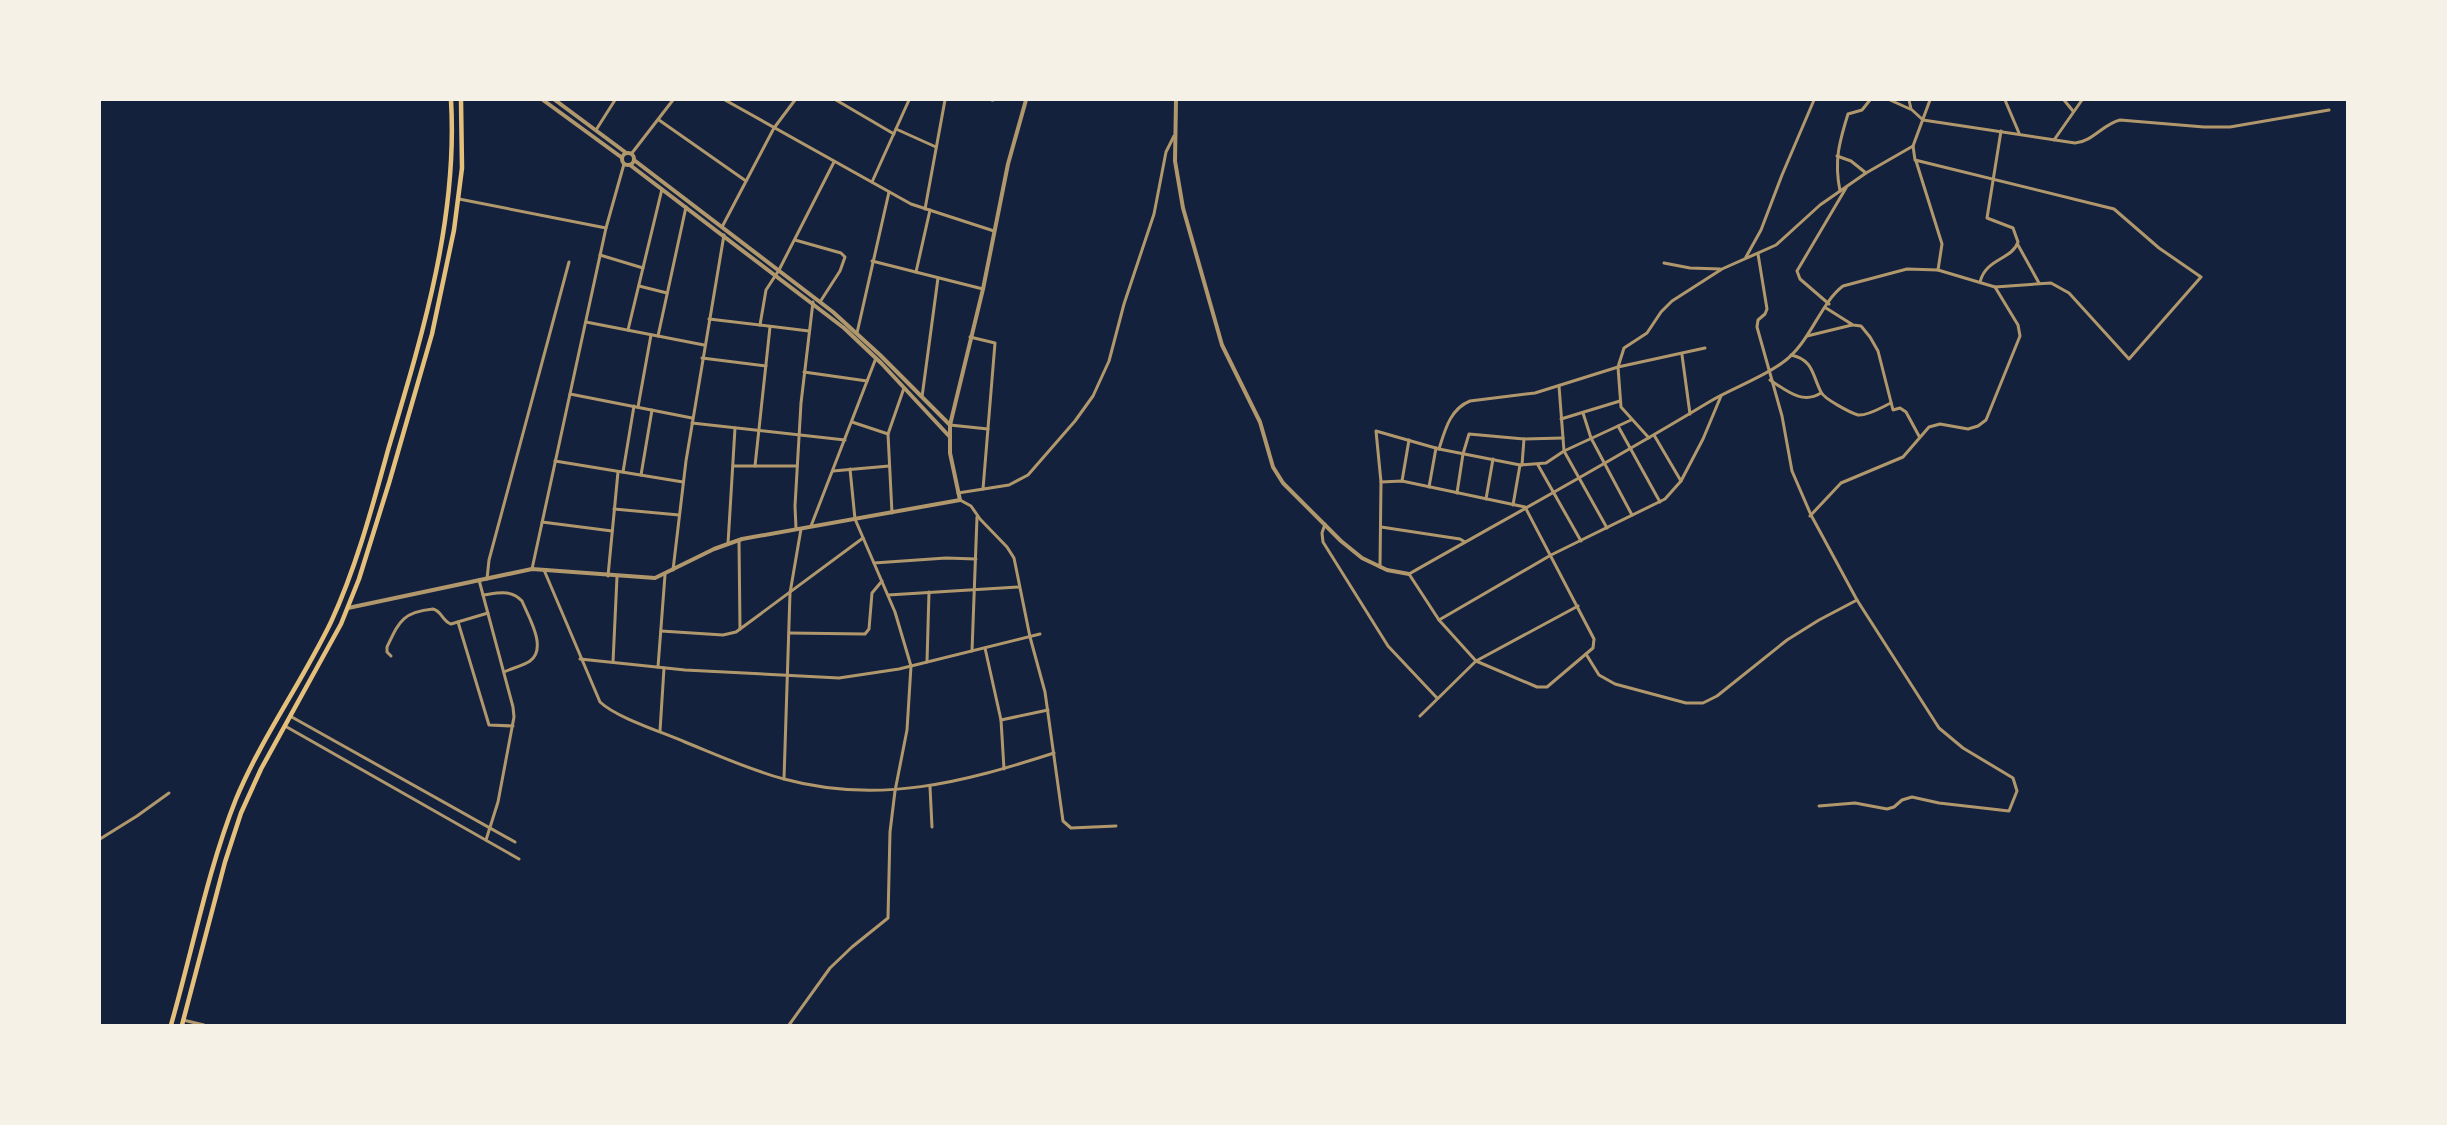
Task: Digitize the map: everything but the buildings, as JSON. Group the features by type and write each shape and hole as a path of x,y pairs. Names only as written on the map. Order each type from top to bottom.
{"main road":[{"path":"171,1025 232,811 253,762 330,622 350,573 385,461 429,304 447,210 452,161 451,100"},
{"path":"182,1023 236,828 253,784 326,653 348,608 380,514 426,355 444,279 459,199 462,168 462,100"}],"street":[{"path":"532,569 606,228 624,164 621,158 543,100"},
{"path":"555,100 626,152 632,154"},
{"path":"596,130 616,100"},
{"path":"632,154 673,100"},
{"path":"725,100 911,204 994,231"},
{"path":"722,227 774,128 795,100"},
{"path":"836,100 894,134"},
{"path":"872,182 909,100"},
{"path":"916,272 945,100"},
{"path":"960,500 949,436 950,425 983,289 1008,164 1026,100"},
{"path":"1176,100 1174,136 1180,195 1222,345 1260,422 1276,473 1283,483 1324,524 1362,558 1380,568 1409,574 1525,507 1554,494 1721,395 1783,363 1807,336 1839,289 1852,282 1907,269 1938,270 1995,287 2039,283 2055,285 2069,293 2130,360 2201,277 2159,248 2114,209 1915,160"},
{"path":"1745,258 1761,230 1814,100"},
{"path":"1840,191 1838,145 1848,114 1862,110 1870,100"},
{"path":"1890,100 1911,110 1923,120 2054,140 2081,142 2107,124 2120,120 2204,127 2230,127 2330,110"},
{"path":"1909,100 1911,110"},
{"path":"1930,100 1913,146 1915,160 1942,244 1938,270"},
{"path":"2005,100 2019,134"},
{"path":"2064,100 2073,111"},
{"path":"2054,140 2082,100"},
{"path":"659,120 746,181"},
{"path":"896,129 936,147"},
{"path":"1980,282 1990,265 2012,251 2017,245 2018,239 2013,228 1987,218 1995,180 2001,131"},
{"path":"958,493 1014,483 1032,472 1078,417 1098,387 1109,361 1124,304 1148,232 1158,195 1164,159 1174,136"},
{"path":"1649,438 1637,423 1631,420 1623,411 1620,401 1618,367 1622,350 1647,333 1668,304 1722,269 1758,254 1783,239 1820,205 1866,174 1913,146"},
{"path":"621,158 626,152"},
{"path":"632,154 634,160 778,272 876,358 949,436"},
{"path":"1837,156 1852,161 1866,174"},
{"path":"630,165 634,160"},
{"path":"760,325 765,293 795,240 834,162"},
{"path":"624,164 630,165 724,235 820,302 857,333 950,425 988,429"},
{"path":"1828,304 1800,279 1797,271 1848,186"},
{"path":"628,330 662,189"},
{"path":"857,333 889,192"},
{"path":"459,199 606,228"},
{"path":"658,336 686,206"},
{"path":"673,571 692,418 724,235"},
{"path":"795,240 841,253 845,257 840,271 820,302"},
{"path":"2017,245 2039,283"},
{"path":"1758,254 1767,308 1765,314 1758,320 1757,327 1767,371 1782,416 1792,471 1810,515 1857,600 1939,728 1963,748 2013,778 2017,791 2010,811 1939,804 1912,797 1902,800 1894,807 1888,809 1856,803 1819,806"},
{"path":"600,255 643,268"},
{"path":"872,261 983,289"},
{"path":"487,579 489,560 569,262"},
{"path":"1664,263 1690,268 1722,269"},
{"path":"922,397 938,278"},
{"path":"639,286 667,293"},
{"path":"1810,515 1841,483 1899,460 1909,452 1924,430 1934,425 1968,429 1981,425 1988,417 2020,336 2018,325 1995,287"},
{"path":"784,779 789,676 790,593 798,528 794,506 804,372 813,302"},
{"path":"1826,308 1853,325 1863,328 1876,346 1893,410 1900,408 1905,411 1920,436"},
{"path":"709,319 809,331"},
{"path":"586,322 704,345"},
{"path":"1807,336 1853,325"},
{"path":"755,466 770,327"},
{"path":"623,472 651,335"},
{"path":"970,337 995,343 983,489"},
{"path":"1429,487 1437,448 1450,419 1465,403 1474,400 1523,396 1618,367 1682,355 1705,348"},
{"path":"1791,354 1800,357 1811,366 1821,393 1832,403 1857,415 1891,403"},
{"path":"1682,355 1690,414"},
{"path":"702,358 766,366"},
{"path":"811,526 876,358"},
{"path":"804,372 867,381"},
{"path":"1770,380 1801,398 1814,397 1821,393"},
{"path":"1559,386 1564,451 1607,528"},
{"path":"892,513 888,434 904,388"},
{"path":"570,394 692,418"},
{"path":"1439,620 1551,555 1660,502 1681,481 1703,439 1721,395"},
{"path":"1561,419 1620,401"},
{"path":"641,475 652,410"},
{"path":"1582,412 1591,438 1632,516"},
{"path":"1380,568 1382,482 1376,431 1463,454 1521,465 1538,465 1631,420"},
{"path":"852,422 888,434"},
{"path":"692,423 845,440"},
{"path":"1618,426 1660,502"},
{"path":"728,544 735,428"},
{"path":"1457,492 1463,454 1469,434 1524,439 1563,438"},
{"path":"1654,436 1681,481"},
{"path":"1513,505 1524,439"},
{"path":"1402,481 1409,440"},
{"path":"1486,499 1494,459"},
{"path":"555,462 683,482"},
{"path":"1538,465 1581,540"},
{"path":"733,466 797,466"},
{"path":"833,471 890,466"},
{"path":"789,1025 830,968 852,947 888,918 889,853 895,791 907,730 911,666 900,625 855,519 850,469"},
{"path":"608,576 618,472"},
{"path":"1382,482 1402,481 1525,507"},
{"path":"348,608 532,569 645,579 665,575 739,540 960,500 971,506 977,516 1010,551 1030,636 1042,675 1064,824 1071,828 1116,826"},
{"path":"1409,574 1439,620 1476,661 1544,688 1550,686 1586,654 1594,645 1594,639 1525,507"},
{"path":"614,509 679,515"},
{"path":"972,651 977,516"},
{"path":"542,522 612,531"},
{"path":"1324,524 1323,542 1388,646 1437,698"},
{"path":"1381,527 1402,529 1465,542"},
{"path":"661,631 723,635 740,629 863,538"},
{"path":"739,540 740,629"},
{"path":"874,563 946,558 976,559"},
{"path":"544,570 595,695 602,704 736,763 784,779 845,788 895,791 930,787 1004,769 1054,753"},
{"path":"658,667 665,575"},
{"path":"613,662 617,577"},
{"path":"478,580 513,707 513,726 498,802 486,840"},
{"path":"789,633 865,634 869,629 872,593 882,581"},
{"path":"888,595 1019,587"},
{"path":"483,595 504,592 518,597 522,601 537,637 537,649 531,660 504,672"},
{"path":"927,662 929,592"},
{"path":"1586,654 1599,675 1615,684 1686,703 1703,703 1717,696 1787,640 1857,600"},
{"path":"1420,716 1476,661 1578,606"},
{"path":"391,656 387,652 387,647 399,622 406,616 433,609 440,612 448,623 488,613"},
{"path":"458,622 489,725 513,726"},
{"path":"580,659 664,668 839,678 911,666 1040,634"},
{"path":"985,648 1001,720 1004,769"},
{"path":"660,731 664,668"},
{"path":"1001,720 1048,710"},
{"path":"290,716 515,842"},
{"path":"285,726 519,859"},
{"path":"930,787 932,827"},
{"path":"100,839 169,793"},
{"path":"182,1023 204,1025"}]}
